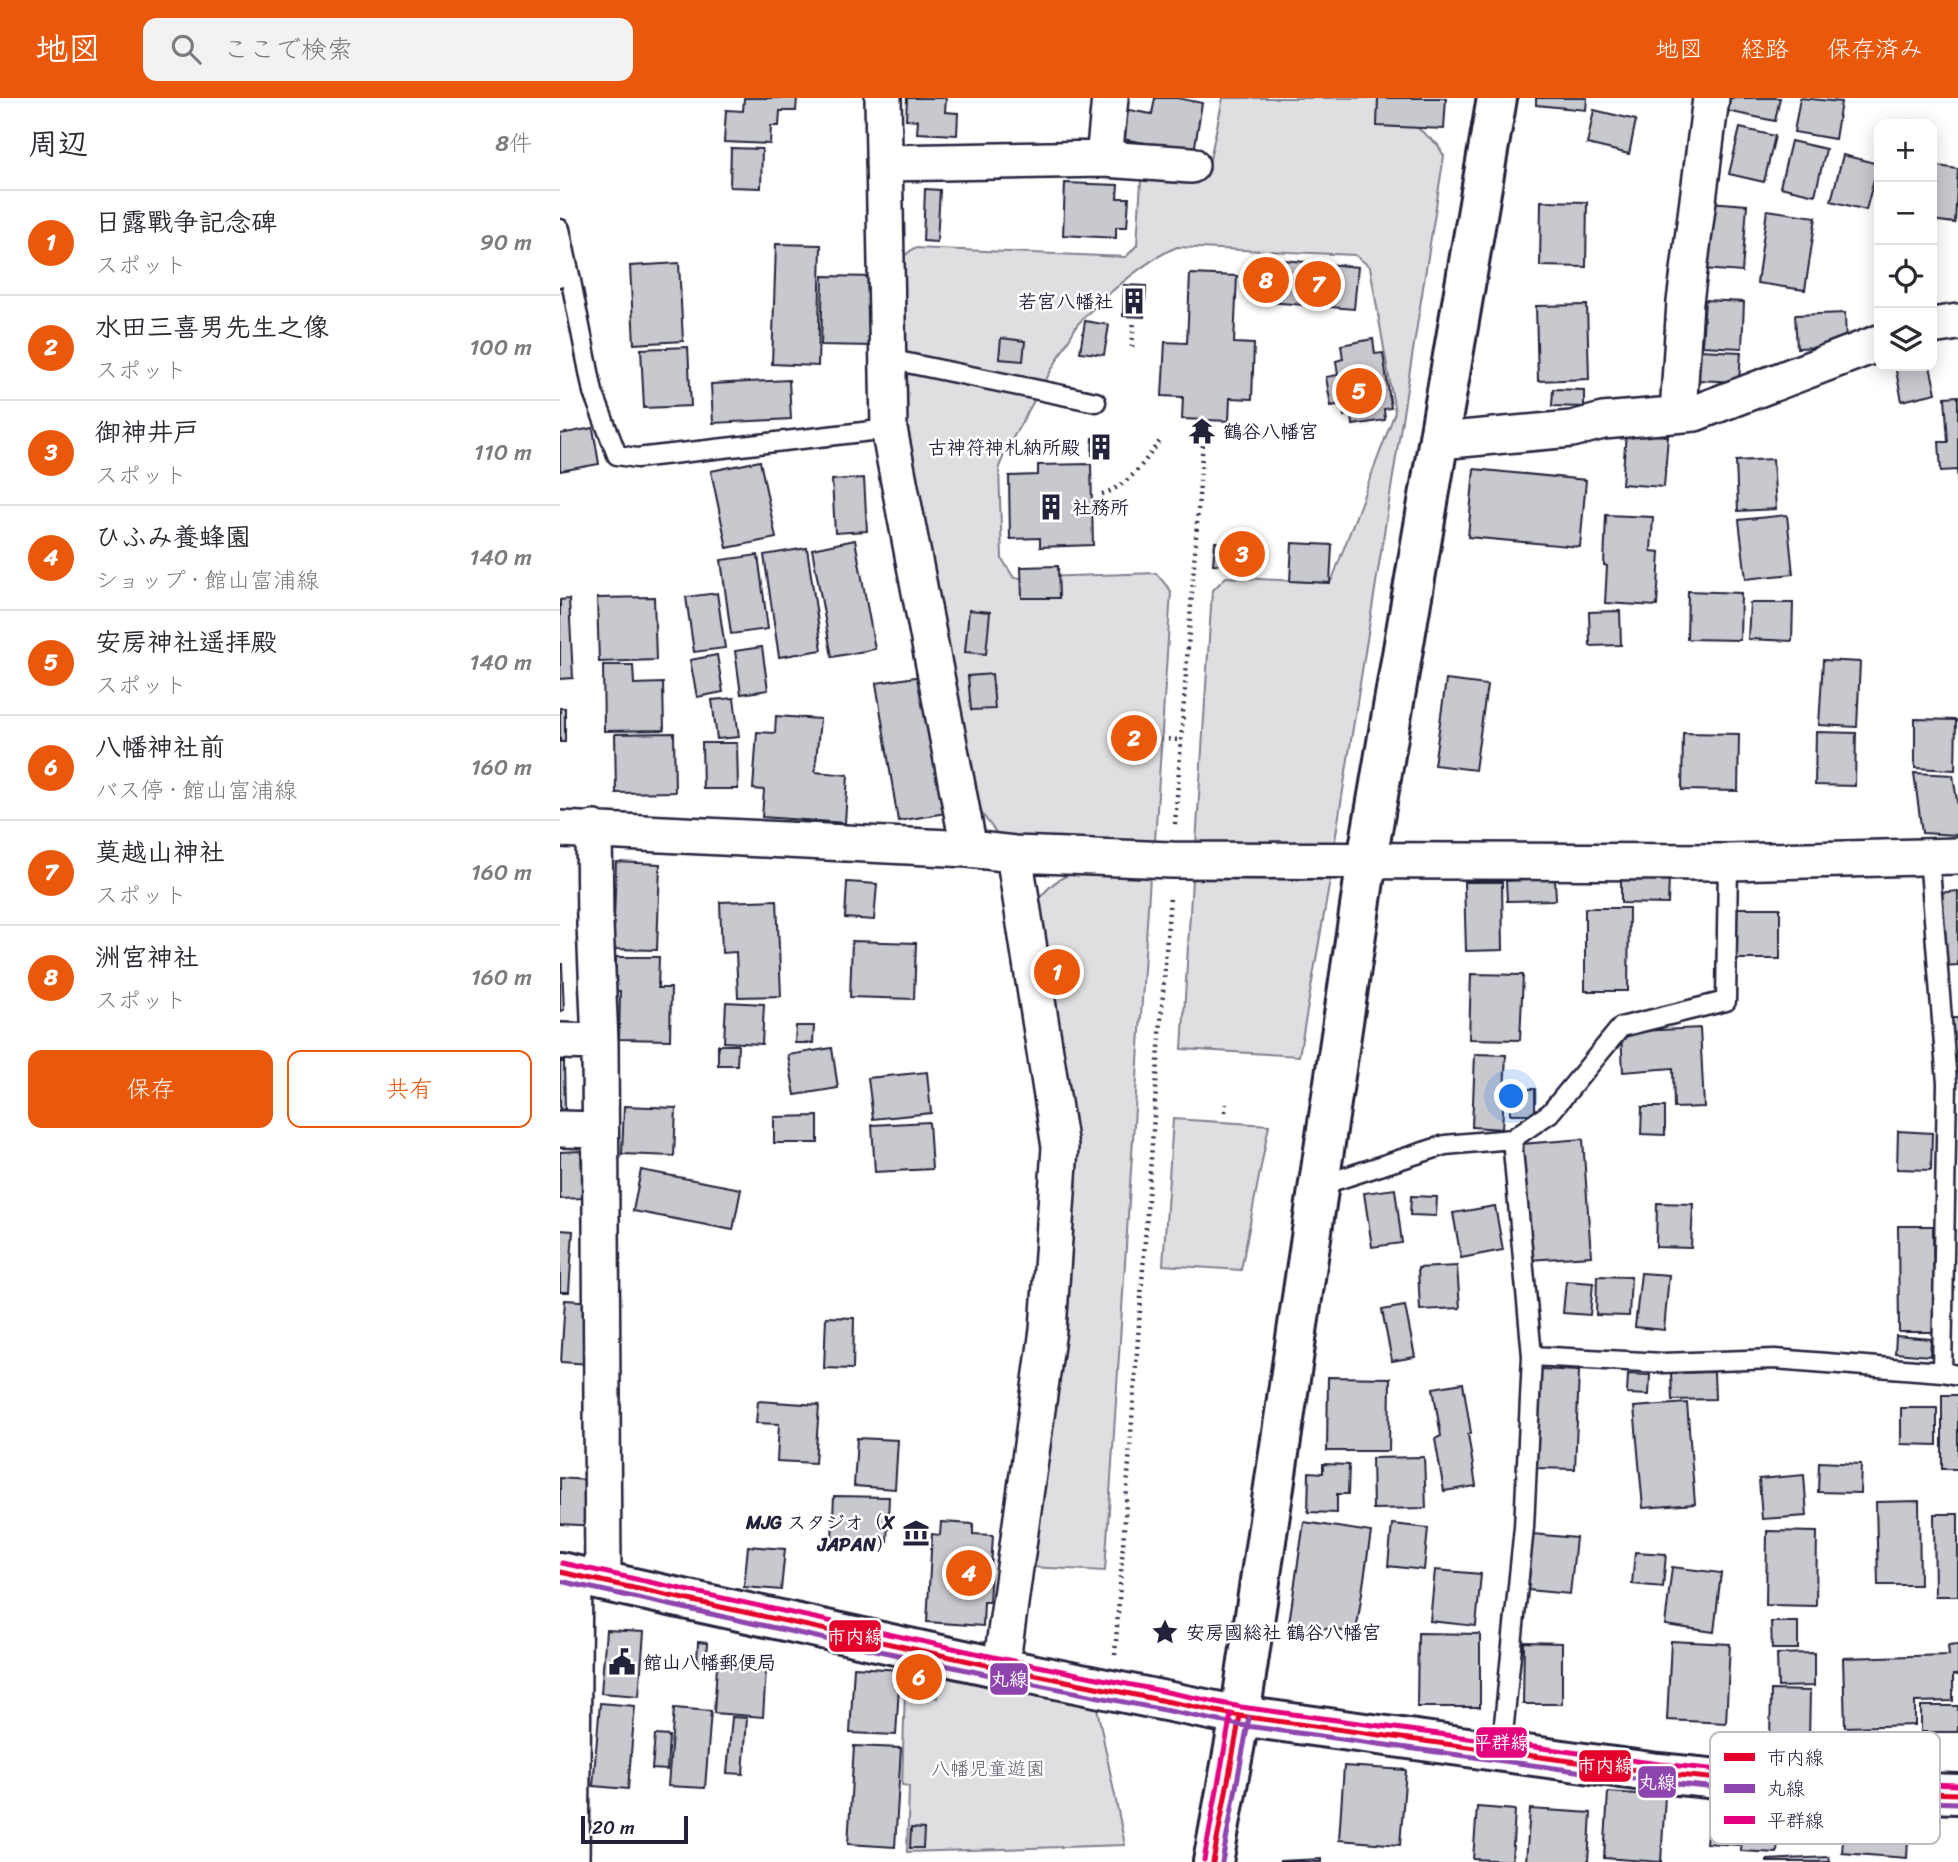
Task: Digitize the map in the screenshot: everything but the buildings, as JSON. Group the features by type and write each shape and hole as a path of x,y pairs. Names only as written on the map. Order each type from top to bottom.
{"street":[{"path":"883,98 889,429 969,849"},
{"path":"1104,159 1110,98"},
{"path":"1213,1862 1240,1716 1367,860 1497,98"},
{"path":"1678,414 1685,302 1711,98"},
{"path":"884,163 1104,159 1191,165"},
{"path":"1937,325 1958,322"},
{"path":"1439,441 1572,429 1604,421 1695,413 1874,345"},
{"path":"571,1862 579,1576 600,1130 600,1042 594,924 577,829 969,849 1014,854 1172,860 1728,862 1944,856"},
{"path":"1001,1668 1048,1330 1060,1147 1014,854"},
{"path":"560,1041 600,1042"},
{"path":"560,1129 600,1130"},
{"path":"579,1576 1001,1668 1240,1716 1501,1753 1710,1778"},
{"path":"1940,1793 1958,1794"}],"lane":[{"path":"560,229 565,277 593,392 617,455 637,458 889,429"},
{"path":"888,359 1096,402"},
{"path":"1532,1356 1663,1363 1775,1359 1950,1373 1944,856"},
{"path":"1318,1186 1445,1145 1512,1139 1550,1113 1621,1027 1726,1001 1728,862"},
{"path":"1501,1753 1524,1527 1532,1356 1512,1139"}],"path":[{"path":"1132,347 1134,320"},
{"path":"1102,494 1116,489 1138,471 1160,441"},
{"path":"1112,1690 1203,441"},
{"path":"1139,738 1181,740"},
{"path":"1226,1104 1226,1112"}],"green space":[{"path":"1223,98 1395,98 1402,115 1438,145 1444,156 1334,847 1196,844 1212,591 1226,577 1328,583 1332,580 1395,412 1370,267 1355,255 1177,247 1124,281 1077,325 999,467 1002,559 1014,578 1156,573 1171,591 1155,841 1002,840 966,793 897,430 898,261 914,248 1126,257 1137,245 1141,181 1147,173 1199,176 1209,164"},
{"path":"1071,874 1150,877 1105,1571 1030,1567 1065,1334 1076,1148 1037,901 1052,885"},
{"path":"1192,879 1330,880 1299,1056 1182,1049"},
{"path":"1173,1119 1269,1125 1241,1270 1163,1265"},
{"name":"八幡児童遊園","path":"939,1676 1097,1708 1125,1845 907,1852 909,1786 902,1785 905,1689 937,1698"}],"transit line":[{"name":"平群線","path":"562,1563 1003,1659 1241,1707 1710,1769"},
{"name":"市内線","path":"560,1572 1001,1668 1240,1716 1710,1778"},
{"name":"丸線","path":"560,1581 999,1677 1239,1725 1710,1787"},
{"name":"平群線","path":"1204,1860 1231,1714"},
{"name":"市内線","path":"1213,1862 1240,1716"},
{"name":"丸線","path":"1222,1862 1249,1718"},
{"name":"平群線","path":"1940,1784 1958,1785"},
{"name":"市内線","path":"1940,1793 1958,1794"},
{"name":"丸線","path":"1940,1802 1958,1803"}],"place":[{"name":"洲宮神社","path":"1266,280"},
{"name":"莫越山神社","path":"1318,284"},
{"name":"若宮八幡社","path":"1134,301"},
{"name":"安房神社遥拝殿","path":"1359,391"},
{"name":"鶴谷八幡宮","path":"1202,431"},
{"name":"古神符神札納所殿","path":"1101,447"},
{"name":"社務所","path":"1051,507"},
{"name":"御神井戸","path":"1242,554"},
{"name":"水田三喜男先生之像","path":"1134,738"},
{"name":"日露戰争記念碑","path":"1057,972"},
{"name":"MJG スタジオ（X JAPAN）","path":"916,1533"},
{"name":"ひふみ養蜂園","path":"969,1573"},
{"name":"安房國総社 鶴谷八幡宮","path":"1165,1632"},
{"name":"館山八幡郵便局","path":"622,1662"},
{"name":"八幡神社前","path":"919,1677"}]}
